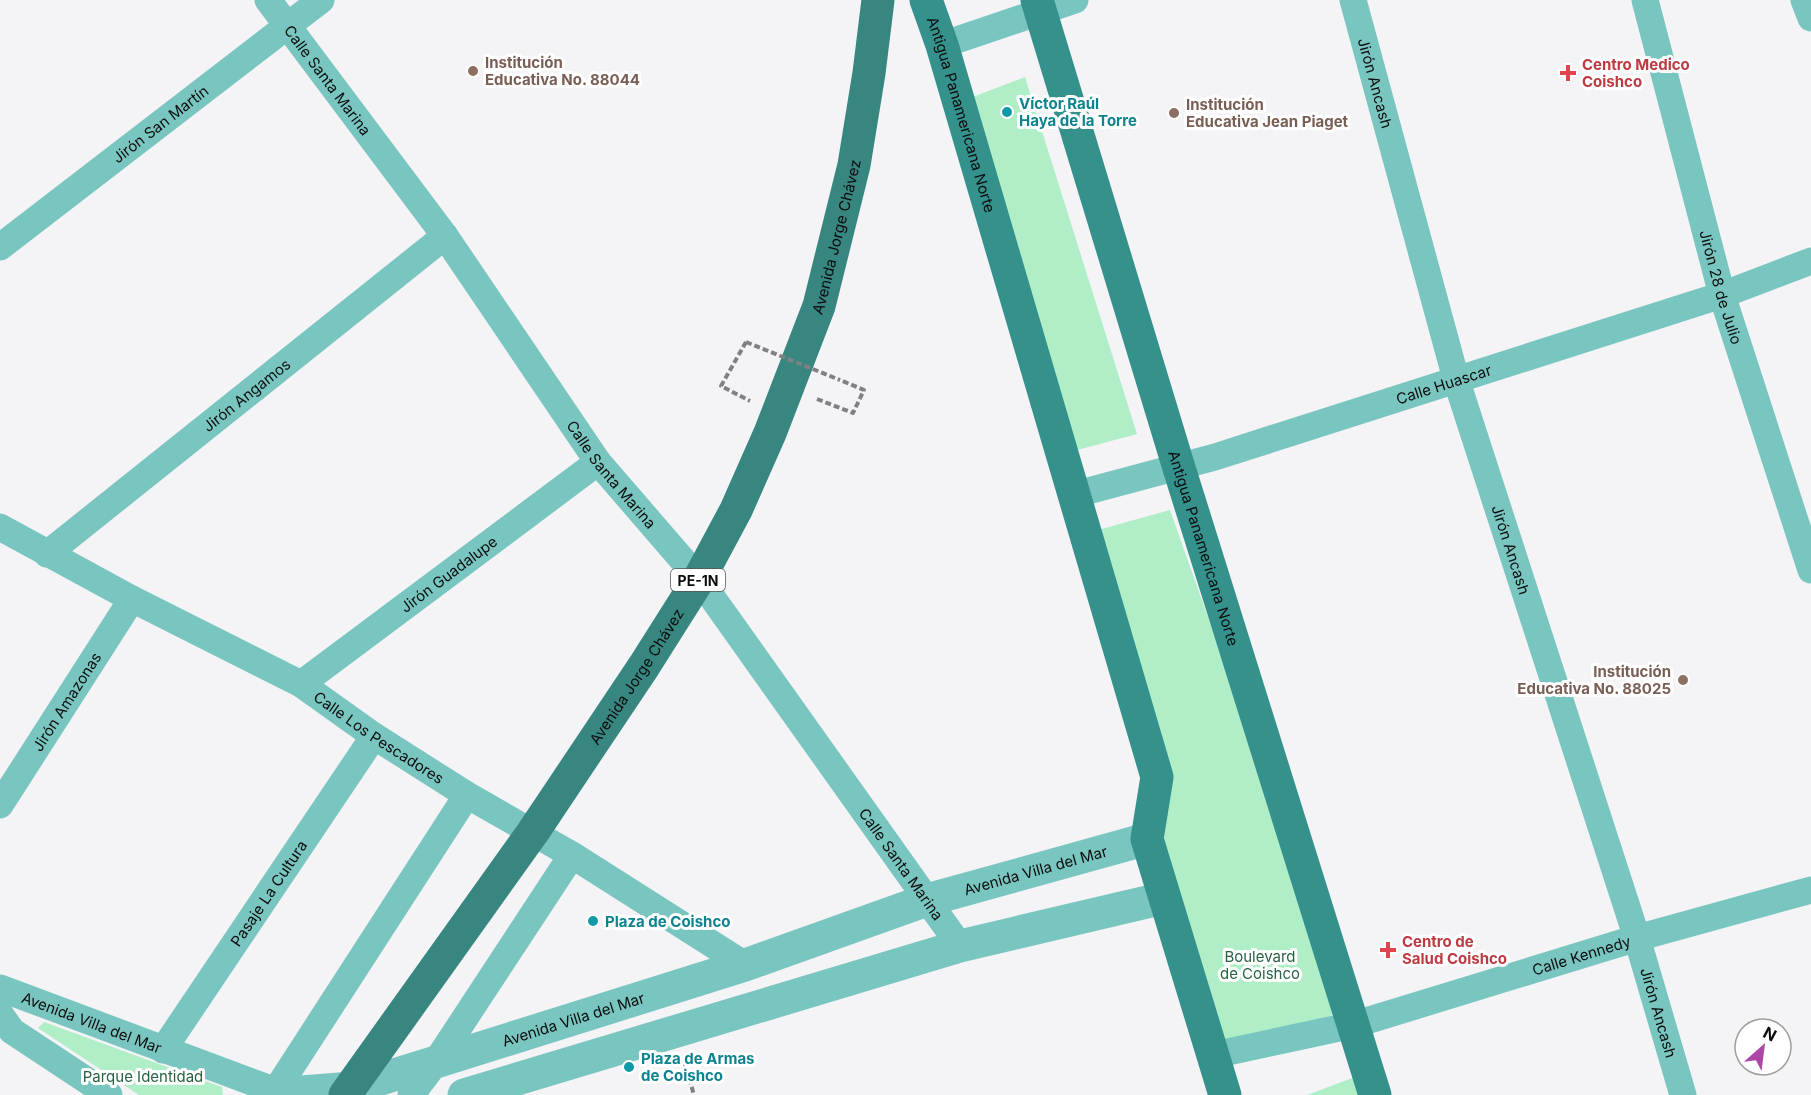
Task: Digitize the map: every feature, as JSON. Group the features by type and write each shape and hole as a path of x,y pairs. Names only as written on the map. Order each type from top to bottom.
{"highway":[{"name":"Avenida Jorge Chávez","path":"349,1090 533,832 644,666 699,579 736,510 789,387 819,306 838,235 862,119 878,0"}],"main road":[{"name":"Antigua Panamericana Norte","path":"926,0 942,45 1157,777 1147,839 1225,1095"},
{"name":"Antigua Panamericana Norte","path":"1039,6 1179,468 1375,1095"}],"street":[{"name":"Calle Santa Marina","path":"268,0 445,236 598,462 699,579 960,946"},
{"name":"Jirón San Martín","path":"0,247 321,0"},
{"path":"942,45 1039,6 1075,0"},
{"name":"Jirón Ancash","path":"1353,0 1456,379 1636,938 1683,1095"},
{"name":"Jirón 28 de Julio","path":"1646,0 1722,295 1811,570"},
{"path":"1804,0 1811,18"},
{"name":"Jirón Angamos","path":"48,554 445,236"},
{"name":"Calle Huascar","path":"1073,495 1179,468 1722,295 1811,261"},
{"name":"Jirón Guadalupe","path":"301,684 598,462"},
{"name":"Calle Los Pescadores","path":"0,527 132,599 301,684 374,736 467,795 572,855 745,965"},
{"name":"Jirón Amazonas","path":"0,804 132,599"},
{"name":"Pasaje La Cultura","path":"162,1050 374,736"},
{"path":"274,1093 467,795"},
{"name":"Avenida Villa del Mar","path":"0,988 274,1093 349,1090 745,965 927,900 1147,839"},
{"path":"411,1095 436,1062 572,855"},
{"name":"Calle Kennedy","path":"1214,1055 1353,1025 1636,938 1811,890"},
{"path":"465,1095 960,946 1164,898"},
{"path":"663,991 675,1032"},
{"name":"Avenida Villa del Mar","path":"0,1014 12,1031 109,1095"}],"path":[{"path":"721,387 746,342 864,390 853,413 789,387"}],"green space":[{"path":"1025,77 1137,434 1066,453 962,101"},
{"name":"Boulevard de Coishco","path":"1170,510 1347,1010 1214,1055 1091,532"},
{"name":"Parque Identidad","path":"44,1022 222,1087 223,1095 139,1095 38,1028"},
{"path":"1363,1074 1369,1095 1307,1095"}],"place":[{"name":"Institución Educativa No. 88044","path":"473,71"},
{"name":"Centro Medico Coishco","path":"1568,73"},
{"name":"Víctor Raúl Haya de la Torre","path":"1007,112"},
{"name":"Institución Educativa Jean Piaget","path":"1174,113"},
{"name":"Institución Educativa No. 88025","path":"1683,680"},
{"name":"Plaza de Coishco","path":"593,921"},
{"name":"Centro de Salud Coishco","path":"1388,950"},
{"name":"Plaza de Armas de Coishco","path":"629,1067"}]}
